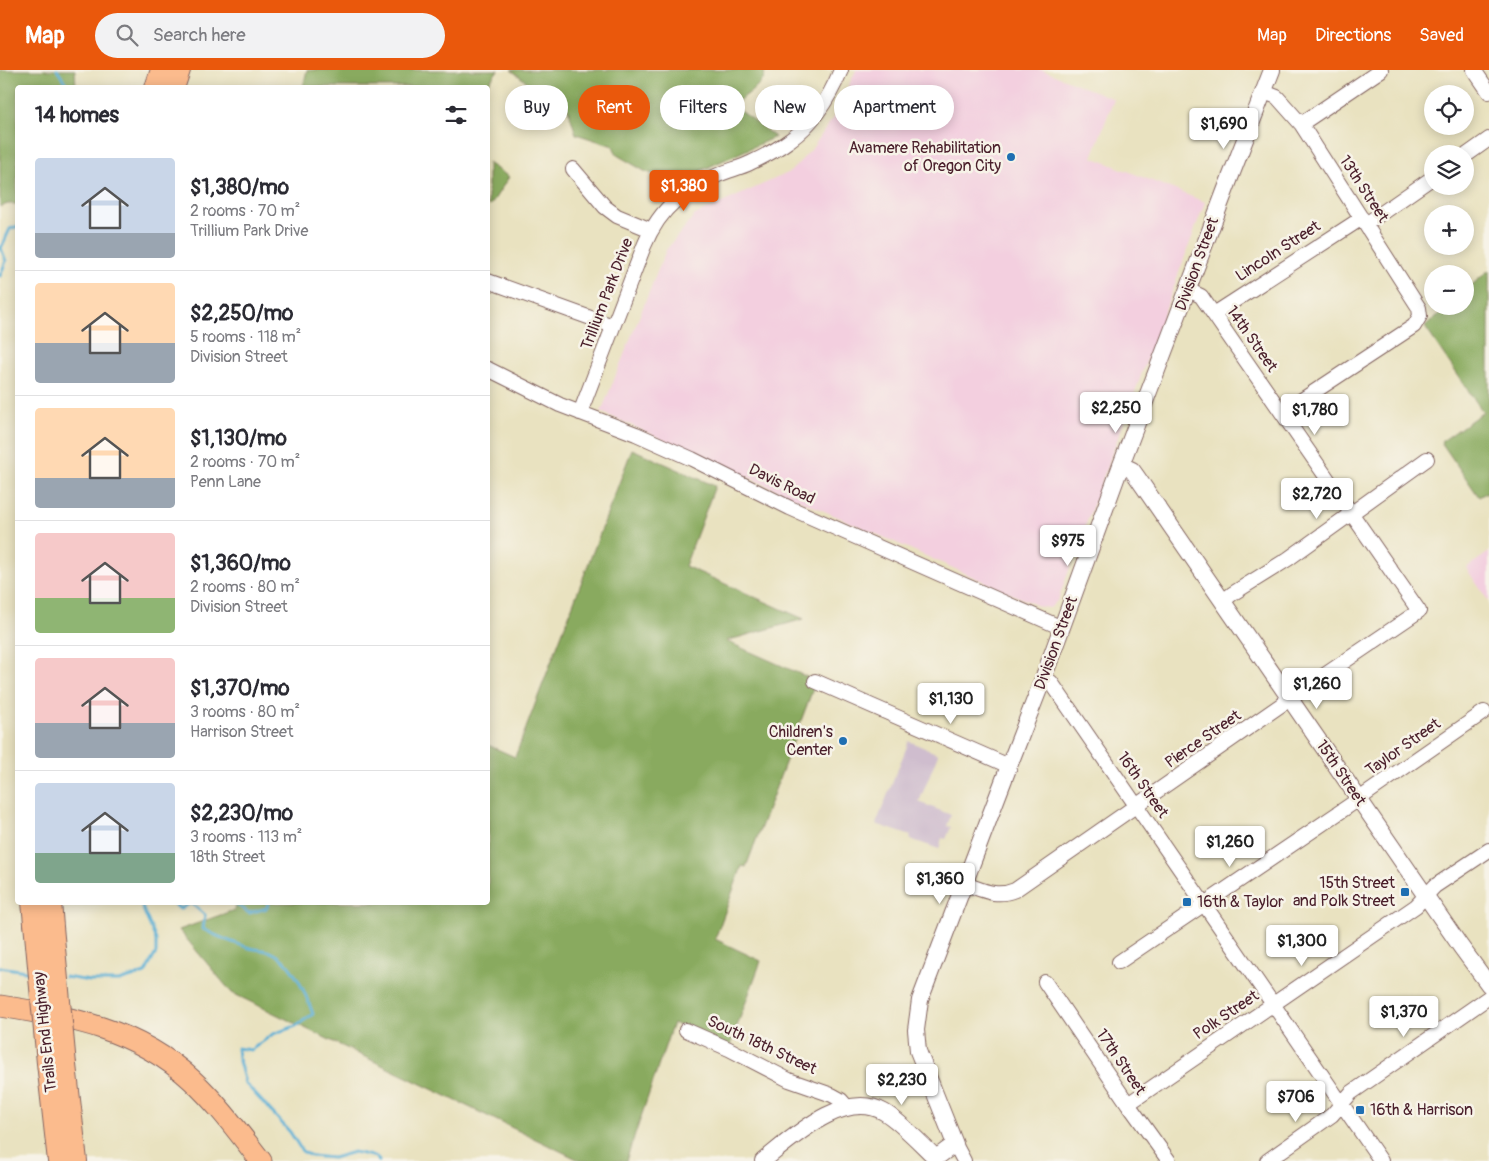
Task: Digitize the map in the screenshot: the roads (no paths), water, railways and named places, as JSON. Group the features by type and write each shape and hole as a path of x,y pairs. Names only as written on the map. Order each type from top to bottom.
{"highway":[{"path":"157,85 162,70"},
{"path":"174,85 179,70"},
{"name":"Trails End Highway","path":"48,905 40,917 57,1064 76,1161"},
{"name":"Trails End Highway","path":"57,1064 60,1161"}],"main road":[{"path":"0,1006 92,1024 121,1034 154,1050 199,1087 224,1114 261,1161"}],"street":[{"name":"Trillium Park Drive","path":"580,413 651,230 657,220 675,200 692,189 716,175 750,163 790,140 806,126 817,112 841,70"},
{"name":"Division Street","path":"955,1144 918,1051 916,1030 920,1000 1272,70"},
{"path":"1301,124 1381,70"},
{"path":"1474,70 1489,92"},
{"name":"13th Street","path":"1264,92 1277,98 1301,124 1419,308 1420,316 1414,326 1282,413"},
{"path":"1474,150 1489,139"},
{"path":"573,169 604,207 617,216 651,230"},
{"name":"Lincoln Street","path":"1214,314 1424,183"},
{"path":"490,282 613,326"},
{"name":"14th Street","path":"1188,290 1201,296 1214,314 1419,610"},
{"name":"Davis Road","path":"490,370 580,413 636,434 692,459 790,508 1062,628"},
{"path":"1223,601 1288,559 1427,459"},
{"name":"15th Street","path":"1121,465 1132,470 1137,477 1475,968 1489,985"},
{"name":"Pierce Street","path":"965,884 993,893 1005,894 1016,890 1419,610"},
{"name":"16th Street","path":"1043,679 1051,682 1381,1161"},
{"path":"815,681 1009,766"},
{"name":"Taylor Street","path":"1119,962 1484,712"},
{"name":"Polk Street","path":"1128,1104 1416,906 1435,886 1489,850"},
{"name":"17th Street","path":"1045,982 1169,1161"},
{"path":"1267,1161 1332,1115 1351,1092 1489,997"},
{"name":"South 18th Street","path":"686,1030 729,1049 789,1080 832,1095 841,1100 848,1108"},
{"path":"763,1161 783,1144 820,1119 848,1108 864,1106 883,1111 893,1118 938,1159 955,1144 964,1161"}],"waterway":[{"path":"57,70 67,85"},
{"path":"0,276 6,261 1,248 10,229 15,227"},
{"path":"65,977 90,981 119,981 145,973 156,953 156,940 141,905"},
{"path":"175,905 180,909 187,905"},
{"path":"193,905 205,915 203,929 226,940 253,949 264,950 280,957 298,979 313,1014 296,1026 273,1034 251,1050 237,1048 245,1083 290,1132 302,1151 311,1156 333,1158 354,1152 376,1157 379,1161"},
{"path":"237,905 249,913 267,908 268,905"},
{"path":"0,967 32,972"}],"place":[{"name":"Avamere Rehabilitation of Oregon City","path":"1011,157"},
{"name":"Children's Center","path":"843,741"},
{"name":"15th Street and Polk Street","path":"1405,892"},
{"name":"16th & Taylor","path":"1187,902"},
{"name":"16th & Harrison","path":"1360,1110"}]}
